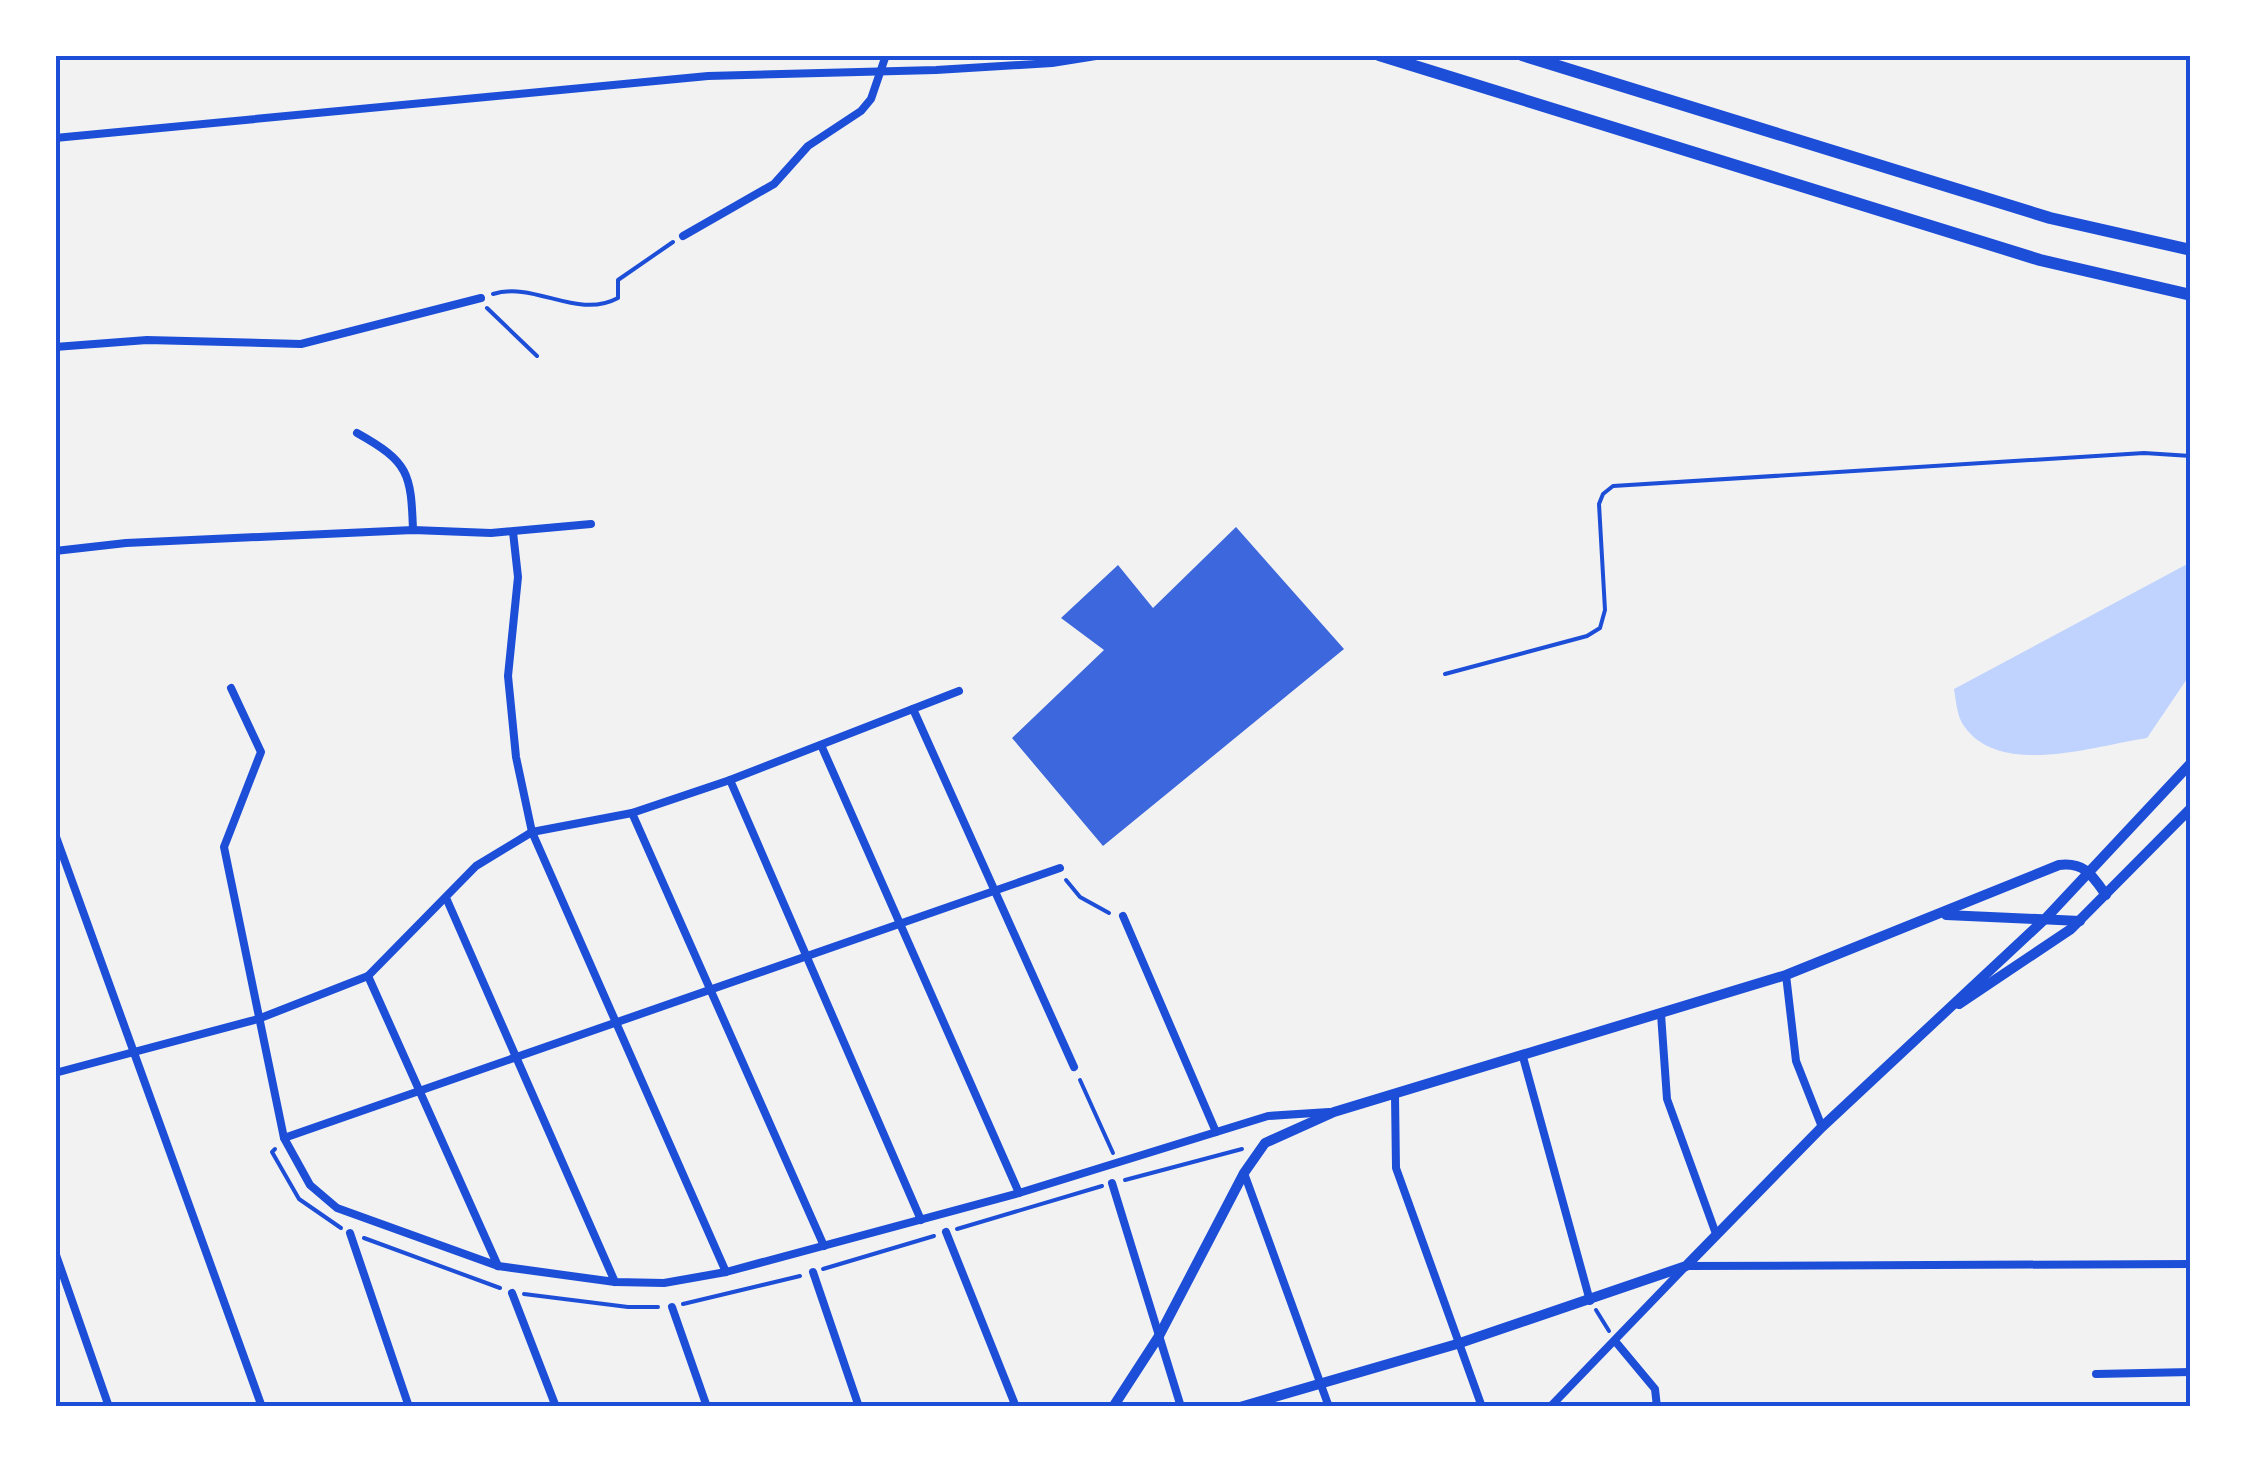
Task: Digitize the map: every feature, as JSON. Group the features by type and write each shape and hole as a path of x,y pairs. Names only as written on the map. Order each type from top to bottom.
{"main road":[{"path":"1379,55 2040,260 2191,295"},
{"path":"1522,55 2050,218 2191,250"}],"street":[{"path":"683,236 774,184 808,146 861,112 883,70 886,55"},
{"path":"55,138 708,76 883,70 1102,55"},
{"path":"55,347 147,340 301,344 481,298"},
{"path":"357,433 388,450 405,468 411,481 412,530"},
{"path":"55,551 126,543 412,530 513,532 591,524"},
{"path":"513,532 518,578 508,676 516,757 532,832 726,1272"},
{"path":"231,688 262,752 224,847 258,1019 284,1138 310,1186 336,1208 498,1266 615,1282 664,1283 726,1272 920,1220 1268,1116 1334,1112"},
{"path":"55,1072 258,1019 368,976 447,900 476,866 532,832 632,812 730,780 958,691"},
{"path":"913,709 1074,1067"},
{"path":"821,744 1018,1192"},
{"path":"1550,1407 1822,1127 2046,918 2191,763"},
{"path":"730,780 920,1220"},
{"path":"1933,1020 2080,922 2191,808"},
{"path":"632,812 824,1246"},
{"path":"55,834 130,1053 262,1407"},
{"path":"1112,1407 1159,1336 1244,1173 1265,1142 1334,1112 1786,975 2059,866 2076,864 2089,871 2106,895"},
{"path":"284,1138 1060,868"},
{"path":"447,900 615,1282"},
{"path":"1940,915 2080,922"},
{"path":"1123,916 1216,1132"},
{"path":"1786,975 1796,1061 1822,1127"},
{"path":"368,976 498,1266"},
{"path":"1661,1014 1667,1098 1716,1234"},
{"path":"1524,1057 1590,1301"},
{"path":"1396,1096 1396,1168 1482,1407"},
{"path":"1244,1173 1329,1407"},
{"path":"1112,1183 1180,1407"},
{"path":"350,1232 409,1407"},
{"path":"946,1232 1016,1407"},
{"path":"55,1252 109,1407"},
{"path":"1240,1407 1457,1344 1686,1266 2191,1264"},
{"path":"813,1272 859,1407"},
{"path":"512,1293 556,1407"},
{"path":"672,1306 706,1407"},
{"path":"1616,1342 1655,1390 1657,1407"},
{"path":"2096,1374 2191,1372"}],"lane":[{"path":"1446,674 1587,636 1600,628 1605,610 1599,504 1602,494 1613,486 2144,453 2191,456"}],"path":[{"path":"537,356 492,317 481,298 512,288 581,306 606,304 618,298 618,280 630,268 683,236"},
{"path":"1060,868 1080,897 1100,910 1123,916"},
{"path":"1074,1067 1117,1162"},
{"path":"284,1138 272,1152 299,1199 350,1232 512,1293 628,1308 672,1306 813,1272 1265,1142"},
{"path":"1590,1301 1616,1342"}],"water":[{"path":"2191,562 2191,673 2147,738 2075,751 2024,755 1980,742 1964,726 1954,689"}],"building":[{"path":"1236,527 1344,649 1103,846 1012,738 1104,650 1061,618 1118,565 1153,608"}]}
